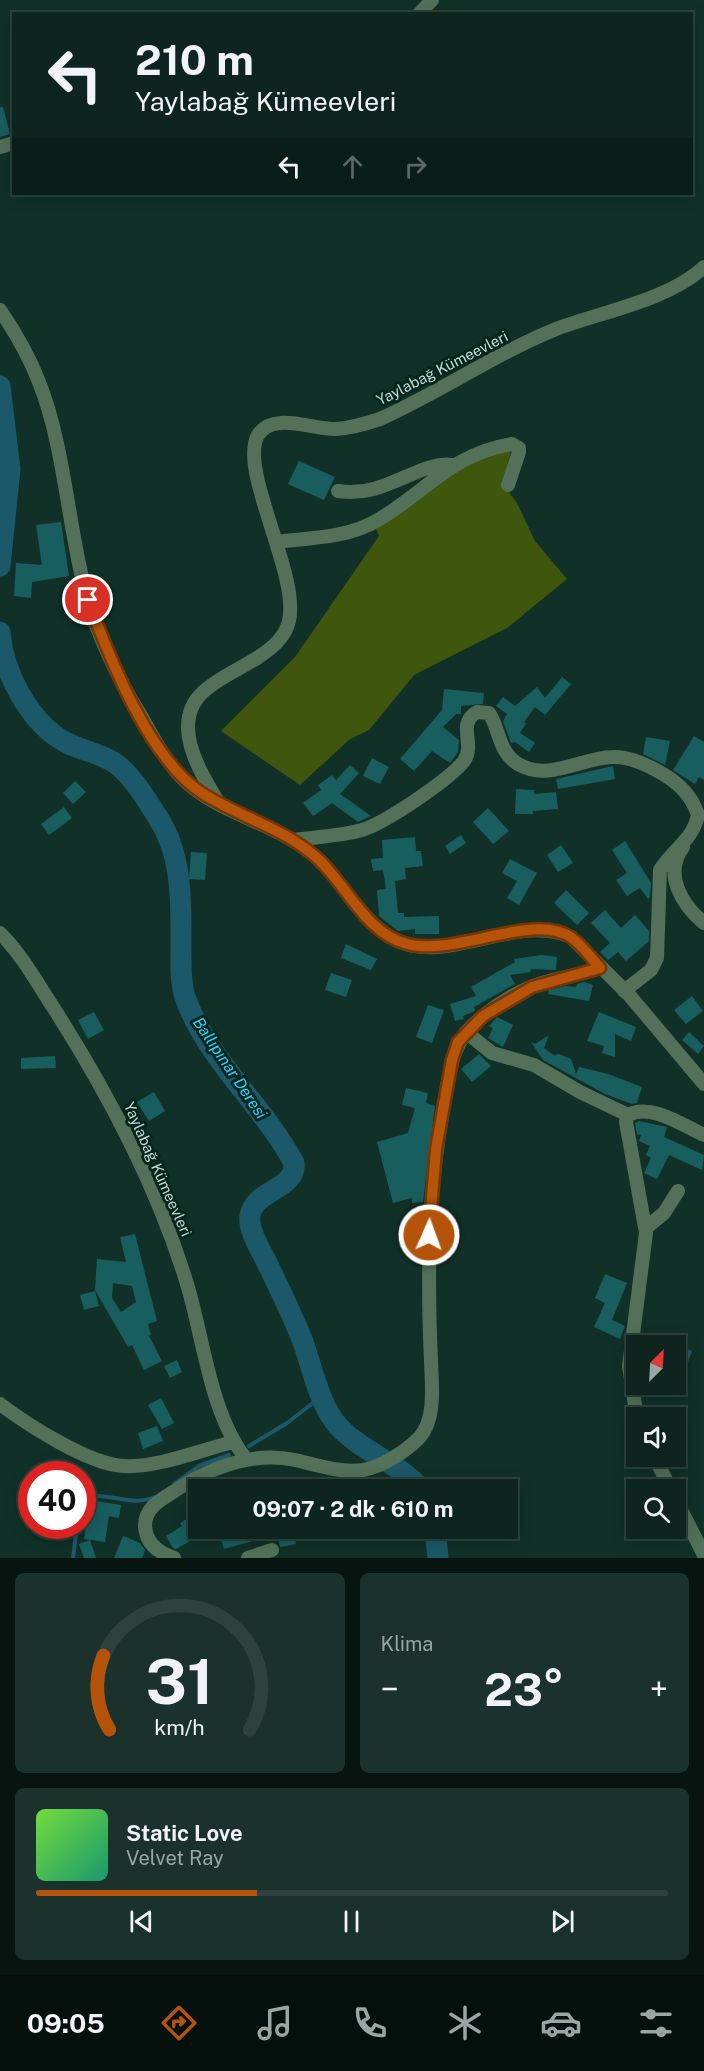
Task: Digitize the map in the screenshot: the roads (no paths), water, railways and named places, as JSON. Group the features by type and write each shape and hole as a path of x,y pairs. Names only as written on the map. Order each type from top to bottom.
{"street":[{"path":"421,12 432,0"},
{"name":"Yaylabağ Kümeevleri","path":"218,802 193,754 188,739 194,704 202,693 260,656 283,636 289,622 290,608 254,455 259,433 268,426 279,423 336,429 357,427 380,419 525,344 667,289 704,267"},
{"path":"0,310 40,383 88,600 114,666 167,760 186,781 218,802 294,840 329,868 367,918 398,941 424,946 450,945 526,930 549,930 571,937 624,991 704,1084"},
{"path":"276,542 323,537 367,526 406,502 453,465 485,450 515,445 519,452 508,485"},
{"path":"338,491 366,493 438,466 453,465"},
{"path":"294,840 362,830 393,814 445,779 464,760 468,752 465,731 467,720 471,715 482,711 492,717 495,731 510,757 529,768 546,771 595,759 627,758 649,766 673,780 699,801 698,815 676,864 675,880 685,905 704,923"},
{"path":"624,991 651,970 657,958 660,870 667,859 689,838"},
{"name":"Yaylabağ Kümeevleri","path":"0,933 23,958 82,1051 114,1109 182,1268 219,1410 232,1442 246,1459"},
{"path":"174,1558 155,1549 150,1542 145,1525 150,1509 196,1478 246,1459 277,1458 356,1471 380,1464 403,1450 424,1431 429,1414 432,1382 429,1269 430,1192 452,1060 458,1042 490,1011 532,987 600,968"},
{"path":"466,1032 492,1053 534,1065 580,1092 627,1115 641,1110 648,1111 704,1135"},
{"path":"627,1115 627,1132 646,1228 645,1261 629,1366 635,1407"},
{"path":"646,1228 664,1213 678,1191"},
{"path":"0,1404 88,1457 113,1466 138,1466 232,1442"},
{"path":"686,1520 704,1556"},
{"path":"248,1558 272,1550"}],"waterway":[{"name":"Ballıpınar Deresi","path":"0,386 10,469 0,566"},
{"name":"Ballıpınar Deresi","path":"0,632 6,663 12,679 29,709 40,722 65,742 103,757 121,768 138,788 165,831 172,847 179,879 181,972 185,997 207,1041 282,1142 294,1163 289,1179 266,1194 253,1207 250,1216 251,1229 295,1323 321,1397 331,1417 358,1443 411,1479"},
{"path":"249,1446 287,1423 322,1396"},
{"path":"174,1484 199,1466 229,1455"},
{"path":"96,1496 138,1501 155,1497"},
{"path":"73,1558 75,1539"},
{"name":"Ballıpınar Deresi","path":"436,1539 438,1558"}]}
